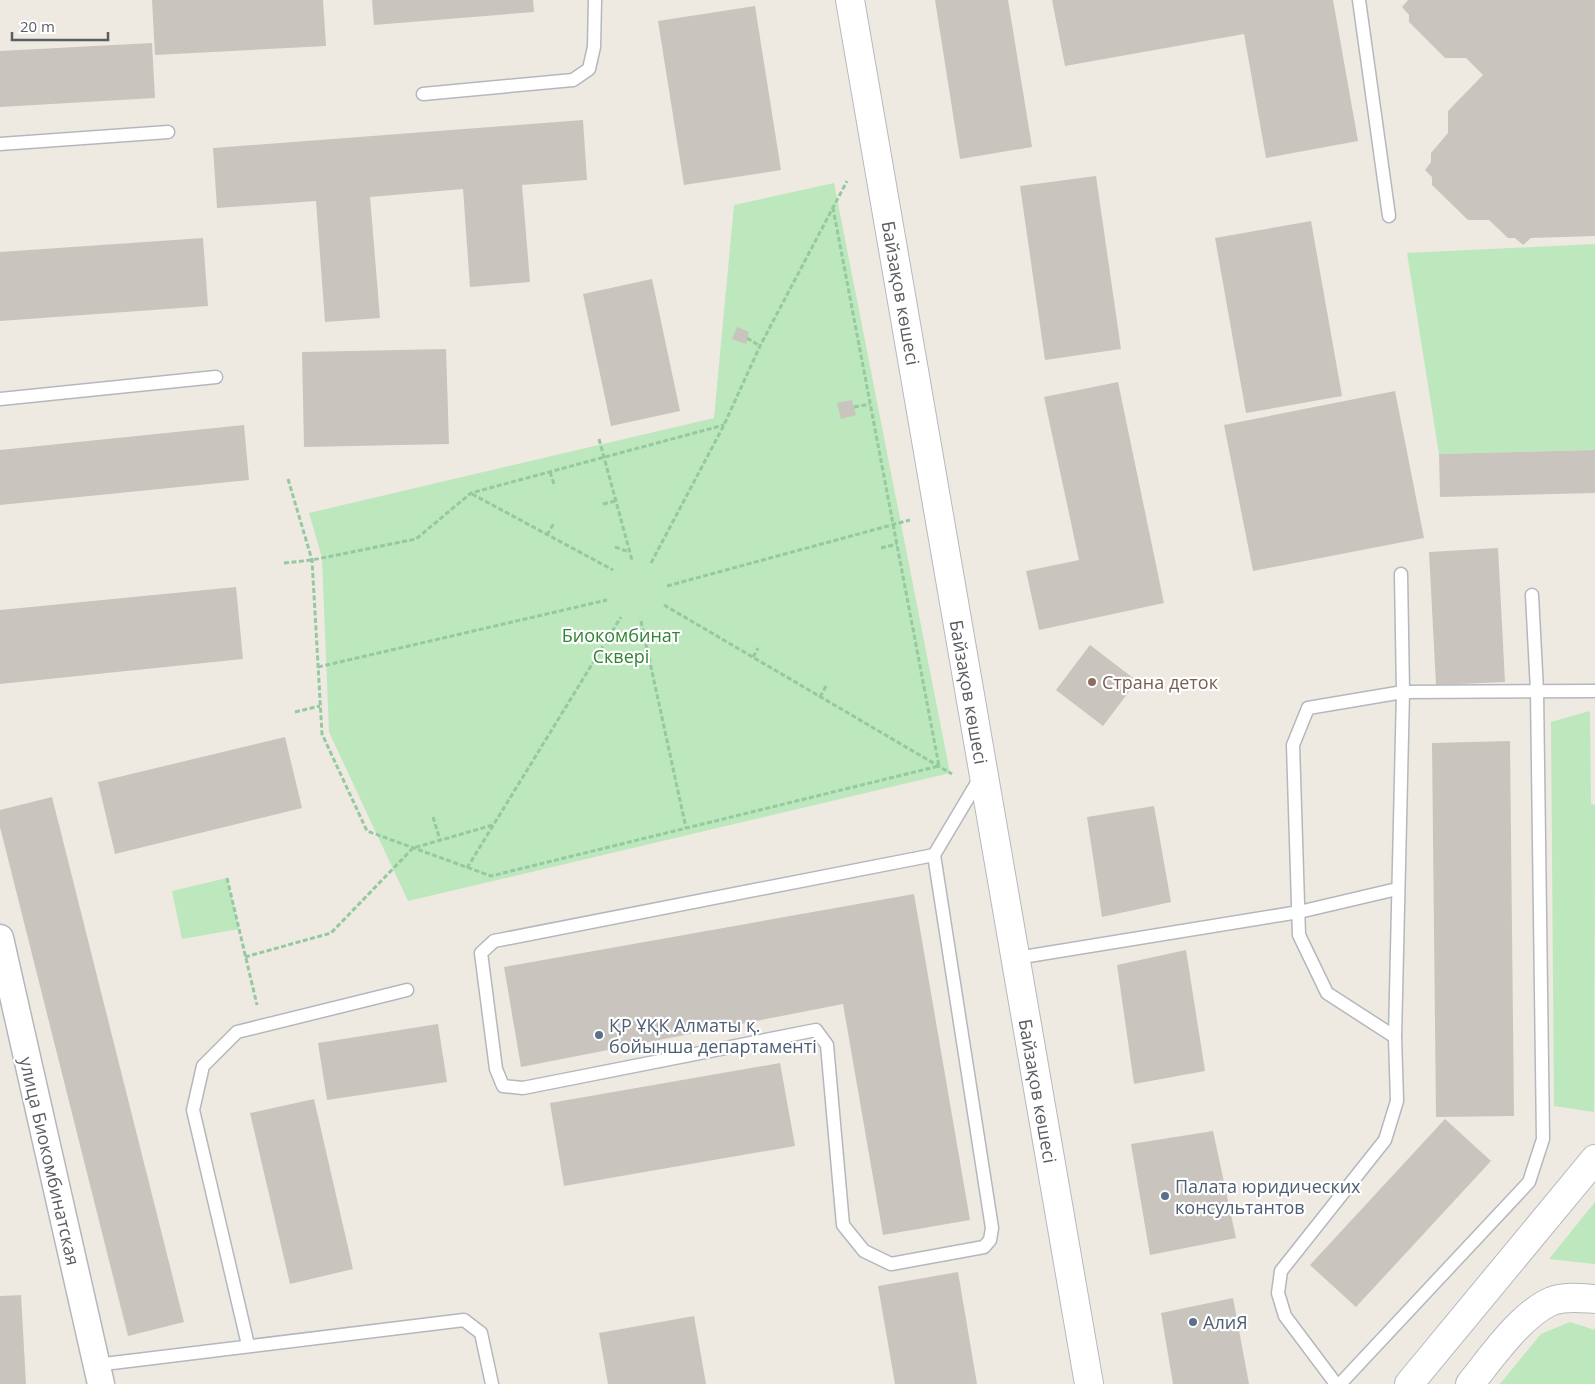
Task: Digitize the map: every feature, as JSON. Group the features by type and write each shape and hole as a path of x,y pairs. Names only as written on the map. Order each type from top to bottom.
{"street":[{"name":"Байзақов көшесі","path":"850,0 1089,1384"},
{"name":"улица Биокомбинатская","path":"0,938 98,1374"},
{"path":"1409,1384 1595,1159"},
{"path":"1470,1384 1533,1313 1553,1301 1575,1298 1595,1299"}],"lane":[{"path":"423,94 572,80 589,69 594,47 595,0"},
{"path":"1358,0 1389,216"},
{"path":"0,144 168,132"},
{"path":"0,399 216,377"},
{"path":"1401,574 1402,692 1394,1036 1397,1102 1385,1140 1281,1271 1278,1293 1286,1316 1338,1384 1529,1182 1543,1139 1537,691 1532,595"},
{"path":"1394,1036 1327,993 1299,935 1293,745 1308,708 1402,692 1595,691"},
{"path":"934,855 494,940 481,952 496,1069 503,1086 523,1088 816,1030 827,1045 843,1225 864,1251 891,1264 984,1247 990,1240 992,1228 934,855 983,771"},
{"path":"1016,958 1299,912 1397,889"},
{"path":"248,1345 192,1110 203,1066 237,1032 407,990"},
{"path":"98,1374 248,1345 464,1320 481,1333 492,1384"}],"path":[{"path":"651,564 724,425 760,346 847,181"},
{"path":"833,208 939,766"},
{"path":"747,338 760,346"},
{"path":"854,408 870,404"},
{"path":"284,563 312,560 416,539 471,493 724,425"},
{"path":"599,439 632,560"},
{"path":"550,472 554,484"},
{"path":"288,480 312,560 322,734 367,831 491,876 939,766"},
{"path":"471,493 613,570"},
{"path":"603,504 615,501"},
{"path":"667,586 910,520"},
{"path":"547,534 554,523"},
{"path":"881,548 897,544"},
{"path":"615,548 630,552"},
{"path":"318,667 607,600"},
{"path":"664,605 954,776"},
{"path":"467,868 621,617"},
{"path":"641,621 686,828"},
{"path":"753,657 758,648"},
{"path":"820,697 826,686"},
{"path":"295,712 320,706"},
{"path":"433,817 440,840"},
{"path":"245,958 330,933 413,848 494,825"},
{"path":"227,878 261,1025"}],"green space":[{"name":"Биокомбинат Сквері","path":"834,183 950,773 408,901 329,732 322,558 309,513 714,418 734,205"},
{"path":"1595,244 1595,450 1439,454 1407,253"},
{"path":"1590,711 1591,804 1595,805 1594,1112 1554,1106 1551,722"},
{"path":"227,878 239,929 182,939 172,891"},
{"path":"1595,1202 1595,1264 1549,1259"},
{"path":"1570,1322 1595,1330 1595,1384 1500,1384 1541,1334"}],"building":[{"path":"152,0 323,0 326,46 155,55"},
{"path":"372,0 533,0 534,12 374,25"},
{"path":"935,0 1008,0 1032,147 960,159"},
{"path":"1052,0 1333,0 1358,141 1266,158 1244,34 1065,66"},
{"path":"1408,0 1595,0 1595,236 1531,238 1523,245 1515,238 1508,238 1489,220 1468,220 1432,185 1432,177 1425,170 1431,162 1431,153 1448,133 1448,111 1483,75 1466,58 1445,58 1409,22 1409,15 1402,7"},
{"path":"755,6 781,170 684,185 658,21"},
{"path":"152,43 155,98 0,107 0,51"},
{"path":"583,120 587,180 522,185 530,282 470,287 463,189 370,197 380,318 325,322 316,201 217,208 213,148"},
{"path":"1096,176 1121,349 1045,360 1020,186"},
{"path":"1311,221 1342,396 1246,413 1215,238"},
{"path":"203,238 208,306 0,321 0,252"},
{"path":"652,279 680,411 611,426 583,294"},
{"path":"737,327 749,332 746,344 732,339"},
{"path":"446,349 449,444 304,447 302,352"},
{"path":"1118,382 1164,603 1039,630 1026,571 1079,560 1044,397"},
{"path":"1395,391 1424,538 1253,571 1224,425"},
{"path":"852,400 856,415 841,419 837,403"},
{"path":"244,425 249,480 0,505 0,450"},
{"path":"1595,450 1595,493 1440,497 1439,454"},
{"path":"1498,548 1505,682 1436,685 1429,552"},
{"path":"236,587 243,659 0,684 0,610"},
{"path":"1090,645 1137,681 1103,726 1056,690"},
{"path":"285,737 302,808 115,854 98,782"},
{"path":"1510,741 1514,1116 1436,1117 1432,743"},
{"path":"52,797 184,1322 128,1336 0,827 0,810"},
{"path":"1154,806 1171,902 1102,917 1087,817"},
{"name":"ҚР ҰҚК Алматы қ. бойынша департаменті","path":"914,894 970,1220 883,1235 843,1004 521,1067 504,967"},
{"path":"1186,950 1205,1071 1134,1084 1117,965"},
{"path":"438,1024 447,1082 327,1100 318,1043"},
{"path":"780,1063 795,1146 564,1186 550,1103"},
{"path":"314,1099 353,1269 290,1284 250,1113"},
{"path":"1445,1119 1491,1161 1356,1307 1310,1265"},
{"path":"1213,1131 1236,1238 1150,1255 1131,1144"},
{"path":"958,1272 977,1384 895,1384 878,1286"},
{"path":"21,1295 26,1384 0,1384 0,1296"},
{"path":"1233,1298 1249,1384 1173,1384 1161,1313"},
{"path":"694,1316 706,1384 608,1384 599,1333"}],"place":[{"name":"Страна деток","path":"1092,682"},
{"name":"ҚР ҰҚК Алматы қ. бойынша департаменті","path":"599,1035"},
{"name":"Палата юридических консультантов","path":"1165,1196"},
{"name":"АлиЯ","path":"1193,1322"}]}
